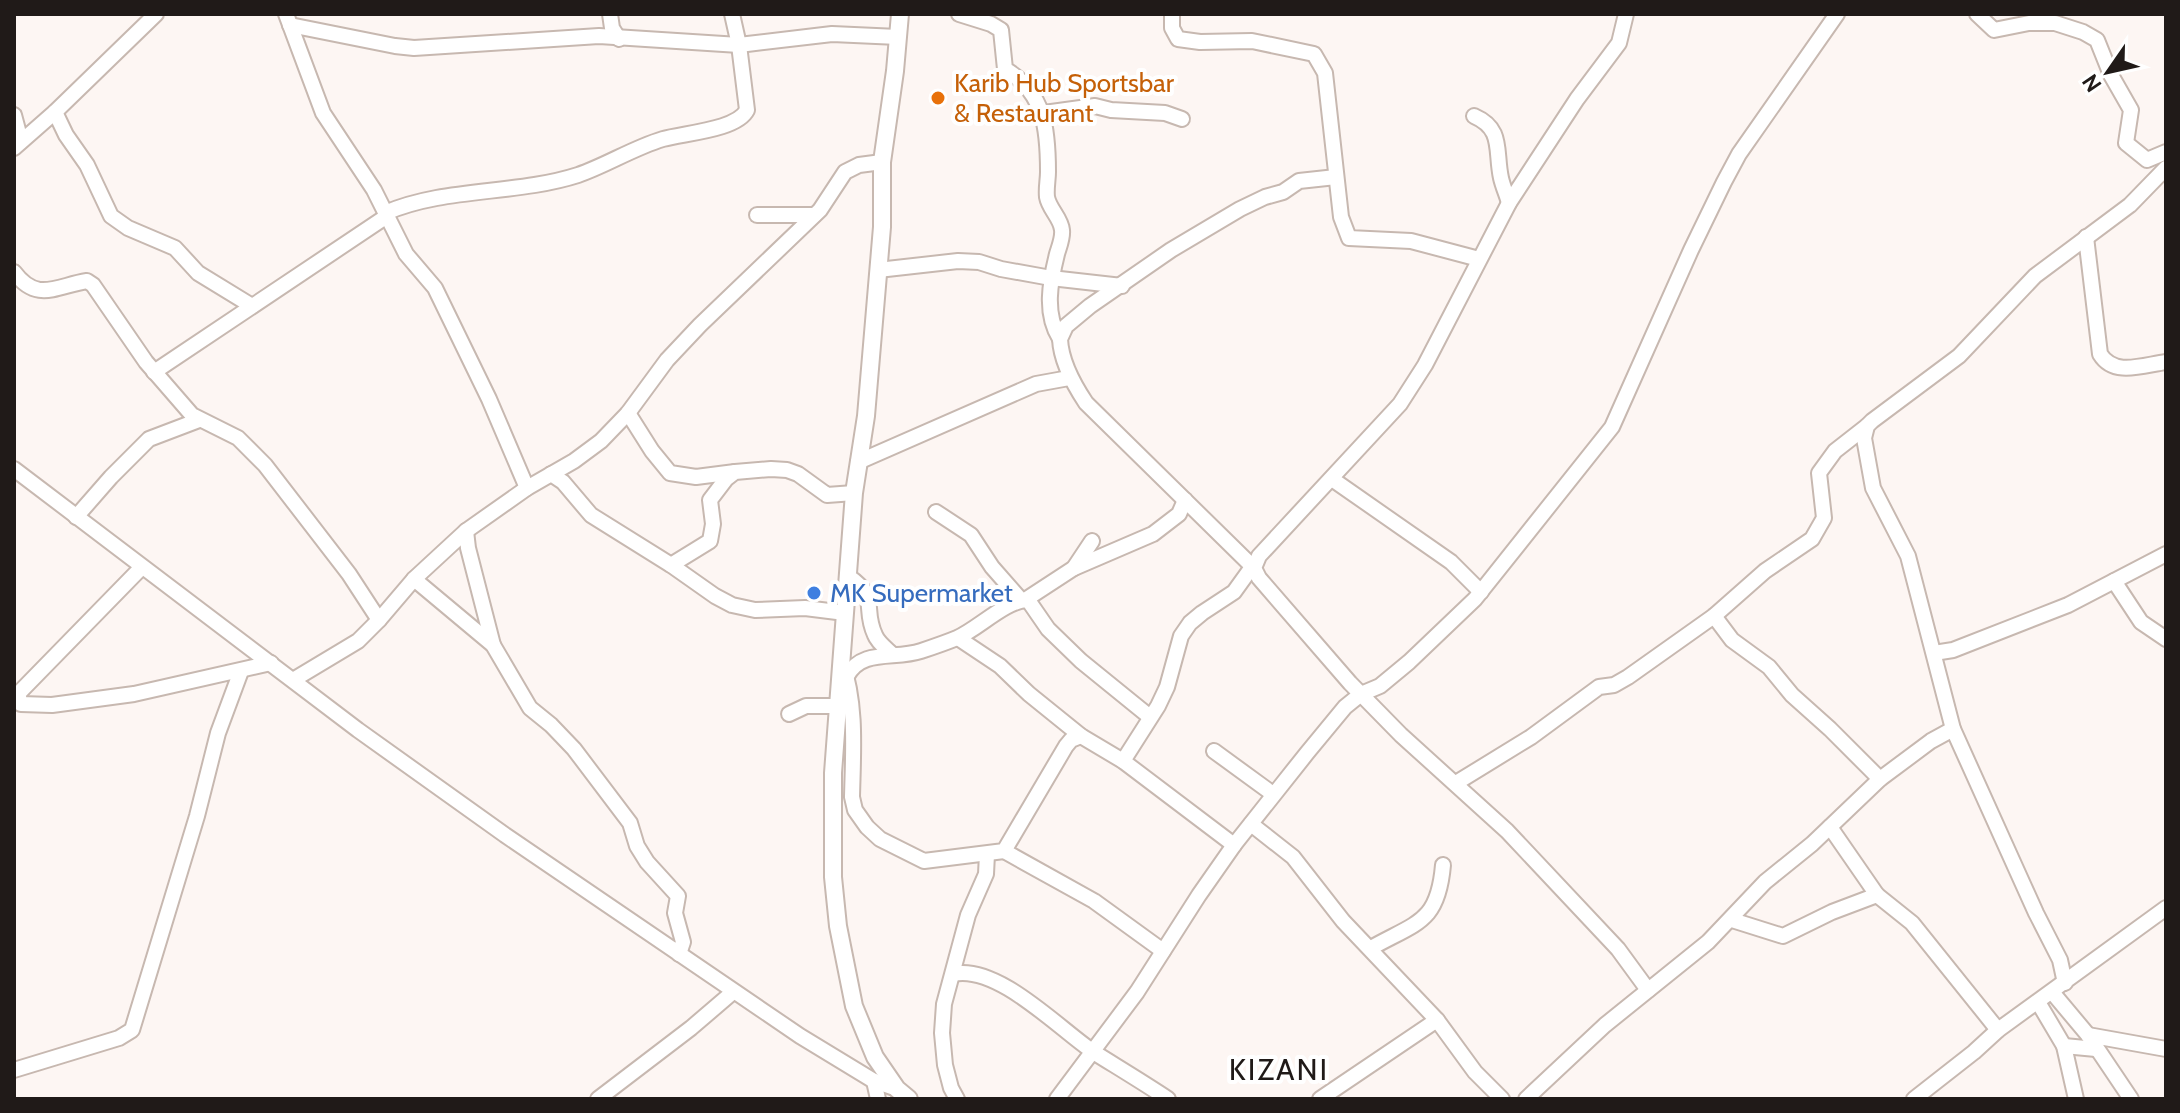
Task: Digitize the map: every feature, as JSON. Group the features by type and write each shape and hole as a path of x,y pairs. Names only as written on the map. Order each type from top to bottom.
{"main road":[{"path":"900,14 882,162 878,270 866,416 854,493 845,613 845,668 838,706 833,877 838,926 854,1006 875,1057 903,1094"}],"street":[{"path":"18,144 156,14"},
{"path":"610,14 612,28 619,39"},
{"path":"154,372 386,214 412,204 578,175 662,140 737,121 747,110 732,14"},
{"path":"959,14 1001,30 1005,69 1023,80 1044,113 1048,174 1046,193 1063,232 1051,278 1050,310 1054,330 1068,363 1069,378 1086,403 1253,568 1361,694 1412,746 1507,831 1608,938 1648,990"},
{"path":"1172,14 1172,28 1178,39 1200,42 1252,41 1314,54 1325,73 1341,217 1349,238 1411,241 1479,259"},
{"path":"1123,761 1167,687 1181,636 1190,623 1234,592 1259,556 1379,428 1408,391 1425,365 1509,203 1577,99 1613,54 1626,14"},
{"path":"1057,1099 1094,1052 1234,845 1273,794 1345,707 1361,694 1380,686 1409,662 1481,592 1612,427 1691,250 1732,168 1837,14"},
{"path":"1977,14 1994,30 2029,23 2055,23 2097,40 2111,75 2131,110 2126,143 2147,160 2166,152"},
{"path":"288,20 414,48 599,36 739,45 819,35 898,37"},
{"path":"288,20 323,113 374,190 412,263 435,288 489,399 527,488"},
{"path":"1044,113 1095,106 1165,113 1182,119"},
{"path":"55,112 94,178 111,216 128,228 175,248 198,273 252,306"},
{"path":"14,115 18,144"},
{"path":"1474,116 1487,121 1494,131 1501,179 1509,203"},
{"path":"293,680 339,654 379,620 414,579 466,531 601,441 628,413 667,360 814,215 852,167 882,162"},
{"path":"1456,783 1531,737 1592,691 1628,677 1714,616 1765,571 1812,539 1824,518 1819,473 1835,451 1959,356 2035,276 2130,205 2166,168"},
{"path":"1060,339 1066,326 1171,250 1240,209 1283,192 1299,181 1336,177"},
{"path":"757,215 814,215"},
{"path":"2086,237 2100,354 2105,362 2121,369 2166,362"},
{"path":"878,270 958,261 979,262 1051,278 1122,286"},
{"path":"14,272 29,287 39,291 87,281 93,285 179,402 199,420 225,430 251,449 349,574 379,620"},
{"path":"858,462 1036,384 1069,378"},
{"path":"628,413 670,473 696,477 787,470 798,474 827,495 854,493"},
{"path":"76,517 149,439 199,420"},
{"path":"1867,426 1864,438 1873,488 1908,556 1953,729 2060,960 2065,983"},
{"path":"671,565 710,541 713,535 710,500 735,472"},
{"path":"16,473 505,835 800,1036 874,1081 903,1094"},
{"path":"551,474 563,482 591,515 732,605 755,610 805,608 845,613"},
{"path":"1332,479 1451,562 1481,592"},
{"path":"1163,951 1094,901 1004,851 924,861 880,839 855,810 852,797 852,704 845,668 865,659 916,653 958,638 1074,568 1153,534 1179,514 1185,500"},
{"path":"936,512 971,535 992,567 1023,600 1028,600 1036,608 1048,629 1102,681 1150,717"},
{"path":"466,531 493,645 530,708 574,749 630,823 637,846 647,862 676,891 675,918 683,942 679,954"},
{"path":"1074,568 1092,541"},
{"path":"1934,653 1953,650 2068,605 2166,554"},
{"path":"141,568 16,696 21,704 52,705 134,694 271,663"},
{"path":"848,576 867,594 874,634 893,655"},
{"path":"414,579 493,645"},
{"path":"2114,581 2141,622 2166,639"},
{"path":"1714,616 1732,640 1769,667 1792,695 1880,779"},
{"path":"958,638 1000,666 1074,734 1123,761 1234,845"},
{"path":"14,1070 119,1038 132,1030 197,816 218,733 241,671"},
{"path":"789,714 806,706 838,706"},
{"path":"1526,1099 1605,1025 1708,942 1765,882 1880,779 1931,741 1953,729"},
{"path":"1004,851 1074,734"},
{"path":"1214,751 1273,794"},
{"path":"1251,824 1293,857 1343,921 1437,1020 1475,1072 1502,1099"},
{"path":"1830,827 1877,895 1912,923 1998,1030"},
{"path":"957,1099 945,1065 942,1033 944,1004 968,915 986,874 987,854"},
{"path":"1371,948 1423,918 1434,908 1441,889 1443,865"},
{"path":"1732,920 1783,936 1832,912 1877,895"},
{"path":"1914,1099 1998,1030 2166,908"},
{"path":"953,974 974,972 1007,989 1094,1052 1168,1099"},
{"path":"598,1099 733,992"},
{"path":"2052,992 2088,1035 2131,1099"},
{"path":"2038,1002 2064,1046 2076,1099"},
{"path":"1320,1099 1437,1020"},
{"path":"2088,1035 2166,1049"},
{"path":"2064,1046 2096,1049"},
{"path":"874,1081 878,1099"}],"place":[{"name":"Karib Hub Sportsbar & Restaurant","path":"938,98"},
{"name":"MK Supermarket","path":"814,593"}],"district":[{"name":"KIZANI","path":"1279,1070"}]}
